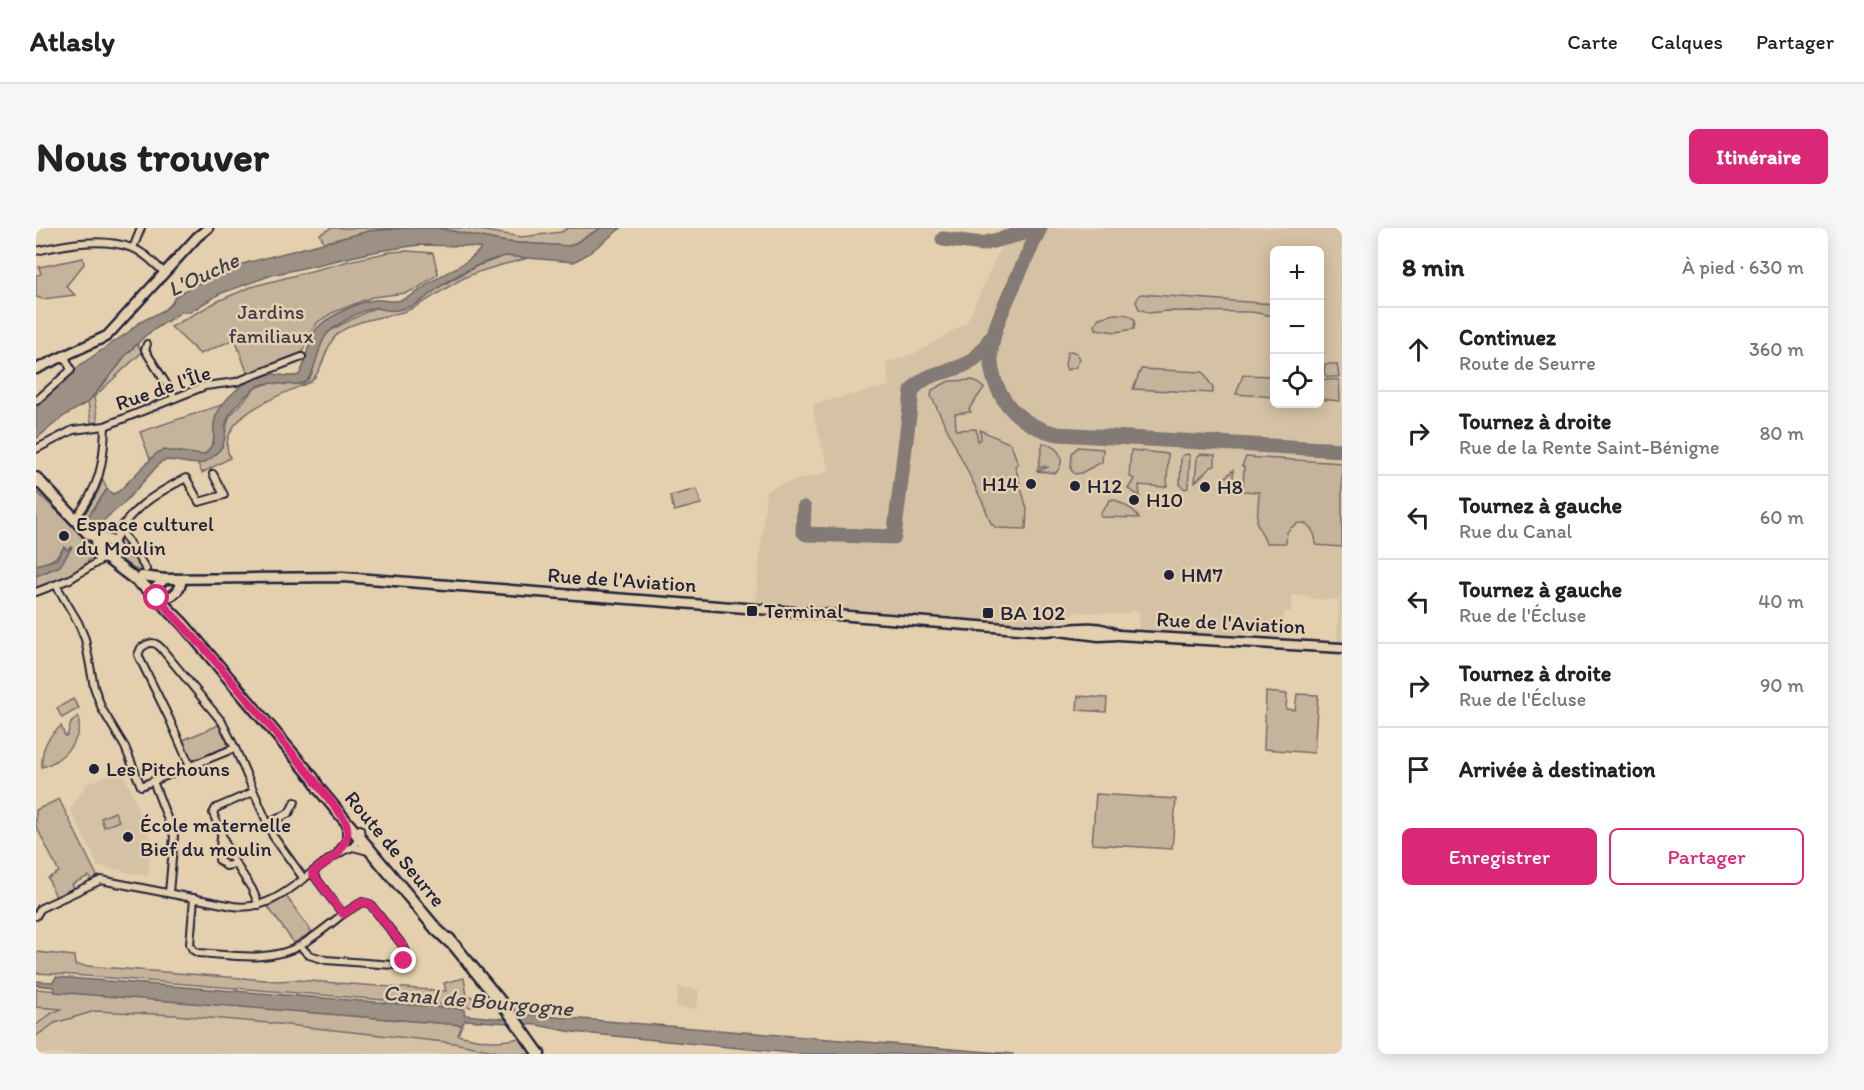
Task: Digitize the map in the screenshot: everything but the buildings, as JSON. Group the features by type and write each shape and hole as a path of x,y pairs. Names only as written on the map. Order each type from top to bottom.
{"main road":[{"path":"36,478 73,521"},
{"path":"36,486 160,597"},
{"name":"Route de Seurre","path":"102,547 121,562 144,572 160,597 313,778 319,789 346,822 443,930 451,943"},
{"name":"Route de Seurre","path":"160,597 175,611 183,624"},
{"name":"Route de Seurre","path":"313,778 324,786 371,853 436,929 451,943 511,1015 539,1054"}],"street":[{"path":"134,248 141,228"},
{"path":"36,369 107,336 197,237 208,228"},
{"path":"36,251 86,242 134,248 165,273"},
{"path":"147,344 145,350 175,398"},
{"path":"36,401 71,370 65,357"},
{"name":"Rue de l'Île","path":"36,449 73,430 105,426 205,386 236,382 302,357"},
{"path":"73,521 95,488 100,476 105,426"},
{"path":"36,592 56,585 88,567 102,547 154,495 186,478 199,502 224,495 213,474"},
{"path":"102,547 119,530"},
{"path":"119,530 144,572 177,586"},
{"name":"Rue de l'Aviation","path":"177,586 196,578 343,577 1059,631 1084,635 1342,648"},
{"path":"160,597 165,579"},
{"path":"56,585 78,622 85,639 98,698 111,726 125,747 141,786 235,748"},
{"path":"160,597 177,586"},
{"path":"175,611 177,586"},
{"path":"190,766 138,656 141,648 150,642 156,643 161,648 222,722 273,836 304,879"},
{"path":"153,781 174,836 169,893"},
{"path":"253,792 215,809 213,813 235,864 252,889 259,905"},
{"path":"267,824 289,813 295,802"},
{"path":"337,854 346,841 346,822"},
{"path":"221,834 219,860 226,866 235,864"},
{"path":"346,841 360,837"},
{"path":"36,916 41,908 101,880 238,907 259,905 278,897 360,837"},
{"path":"312,873 343,914"},
{"path":"194,898 190,944 195,952 265,956 300,946 362,902 370,904 404,947 406,954 404,961 393,965 326,960 309,955 300,946"}],"shaded area":[{"path":"437,228 506,242 570,246 601,228 621,228 574,262 505,256 465,271 416,304 394,310 374,308 351,317 325,336 308,380 291,385 267,383 255,388 242,399 228,418 223,444 212,457 197,464 172,460 162,461 124,503 92,530 83,524 107,489 113,494 119,491 157,453 164,450 204,455 214,439 216,416 229,397 248,381 261,375 299,375 313,333 328,319 352,306 368,301 398,301 406,298 466,262 481,248 419,245 378,251 272,275 219,294 190,312 181,312 146,335 124,357 88,402 64,416 36,439 36,408 80,365 141,322 168,307 175,296 209,277 246,263 369,231"},
{"path":"1009,228 1342,228 1342,641 1337,641 1339,600 1311,599 1311,596 1292,595 1291,612 1285,612 1282,636 1250,634 1218,637 1138,633 1139,611 1124,614 1076,612 1055,623 1045,625 992,623 756,601 766,491 829,471 813,413 814,404 889,386 886,363 918,352 967,322"},
{"path":"64,547 67,550 72,547 60,566 36,576 36,565 57,559"},
{"path":"122,769 151,840 148,876 98,866 70,809 87,784"},
{"name":"Canal de Bourgogne","path":"56,977 464,1009 465,1015 506,1019 510,1023 465,1020 462,1025 55,992 54,987 36,985 36,981 53,982"},
{"path":"678,987 699,990 697,1009 676,1007"},
{"path":"36,1007 63,1009 52,1013 36,1025"},
{"path":"95,1011 269,1023 454,1043 508,1054 36,1054 36,1036 55,1023"},
{"name":"Canal de Bourgogne","path":"518,1014 1014,1054 802,1054 572,1032 524,1024"}],"green space":[{"path":"331,228 405,228 369,231 324,243 320,234"},
{"path":"437,228 466,228 522,237 561,232 568,228 601,228 567,246 506,242"},
{"name":"Jardins familiaux","path":"390,252 433,253 438,274 418,288 406,293 372,297 332,313 318,322 310,333 301,355 248,375 235,339 200,354 171,327 218,301 251,287 349,261"},
{"path":"505,256 528,258 473,274 414,308 364,321 340,332 331,343 315,377 310,382 253,409 240,419 231,431 227,443 230,458 202,473 198,464 216,454 222,446 229,417 255,388 273,382 295,384 308,380 321,341 331,330 374,308 395,310 414,305 477,266"},
{"path":"83,258 84,264 66,286 75,295 43,299 36,297 36,275 41,274 39,267"},
{"path":"1139,295 1270,304 1270,315 1251,312 1166,311 1149,313 1139,309 1136,302"},
{"path":"1126,314 1133,318 1135,320 1134,329 1116,332 1096,329 1095,324 1099,318"},
{"path":"137,344 142,352 94,397 98,422 91,423 88,402"},
{"path":"1071,351 1077,353 1080,359 1076,367 1067,370 1065,366 1067,353"},
{"path":"1325,364 1337,364 1339,377 1327,377 1324,373"},
{"path":"1141,369 1203,372 1213,388 1213,393 1133,389"},
{"path":"1243,375 1270,376 1270,397 1236,394"},
{"path":"1324,379 1339,380 1340,401 1324,399"},
{"path":"973,380 984,388 969,409 971,412 955,414 956,430 976,429 978,441 981,439 980,430 1011,444 1018,464 1015,466 1027,509 1026,529 996,528 991,523 931,396 932,390 949,381"},
{"path":"224,404 217,414 213,440 207,452 197,455 167,451 150,459 140,432"},
{"path":"1043,443 1053,447 1060,454 1060,468 1056,473 1036,471 1049,467 1038,468"},
{"path":"1078,447 1103,449 1102,462 1075,474 1071,470 1072,453"},
{"path":"1131,450 1168,454 1167,486 1139,485 1140,496 1128,489 1134,479 1129,476"},
{"path":"1188,454 1190,456 1188,488 1185,489 1180,485 1181,457"},
{"path":"1201,454 1215,455 1215,466 1195,482 1197,457"},
{"path":"1246,457 1342,463 1342,547 1316,545 1313,532 1303,523 1287,532 1286,543 1266,543 1257,523 1259,492 1243,491 1244,467 1242,466"},
{"path":"1233,470 1234,491 1231,492 1221,482"},
{"path":"103,480 107,489 83,524 81,520"},
{"path":"697,489 701,504 674,511 670,496"},
{"path":"36,491 83,536 91,549 91,556 83,566 75,571 36,588 36,576 60,566 71,547 67,551 64,547 52,560 36,565"},
{"path":"1114,499 1133,510 1139,518 1101,517 1100,514 1110,500"},
{"path":"123,538 127,543 124,545 131,559 135,557 144,572 134,569 119,557 117,543"},
{"path":"1266,692 1287,694 1286,709 1295,710 1297,694 1318,695 1314,753 1264,749"},
{"path":"1078,696 1107,698 1106,712 1077,710"},
{"path":"73,699 79,708 62,718 57,708"},
{"path":"78,716 79,725 75,741 57,760 42,767 44,749 49,739 61,726 67,736 71,723"},
{"path":"219,725 227,739 227,746 199,759 191,757 183,740"},
{"path":"1096,794 1176,799 1172,849 1092,844"},
{"path":"59,799 98,878 92,881 89,876 72,884 74,888 56,897 48,878 59,872 36,826 36,810"},
{"path":"115,812 119,821 104,827 101,818"},
{"path":"286,896 312,932 294,943 268,907"},
{"path":"36,952 74,956 75,965 278,981 296,980 446,991 444,983 464,978 467,996 473,997 473,1007 36,973"},
{"path":"36,989 462,1025 458,1035 496,1041 519,1038 531,1054 508,1054 454,1043 269,1023 95,1011 55,1023 36,1036 36,1025 52,1013 62,1009 36,1007"}],"taxiway":[{"path":"1040,228 1004,306 991,348 993,375 998,389 1012,410 1024,419 1043,430 1058,434 1342,450"},
{"path":"943,239 982,244 1039,229"},
{"path":"804,508 803,531 806,534 894,537 912,391 920,382 971,361 981,353 989,340"}],"place":[{"name":"H14","path":"1031,484"},
{"name":"H12","path":"1075,486"},
{"name":"H8","path":"1205,487"},
{"name":"H10","path":"1134,500"},
{"name":"Espace culturel du Moulin","path":"64,536"},
{"name":"HM7","path":"1169,575"},
{"name":"Terminal","path":"752,611"},
{"name":"BA 102","path":"988,613"},
{"name":"Les Pitchouns","path":"94,769"},
{"name":"École maternelle Bief du moulin","path":"128,837"}],"route":[{"path":"157,598 204,648 313,778 319,789 346,822 347,836 342,848 312,873 343,914 362,902 370,904 404,947 406,952 404,961"}],"water label":[{"name":"L'Ouche","path":"203,274"}]}
